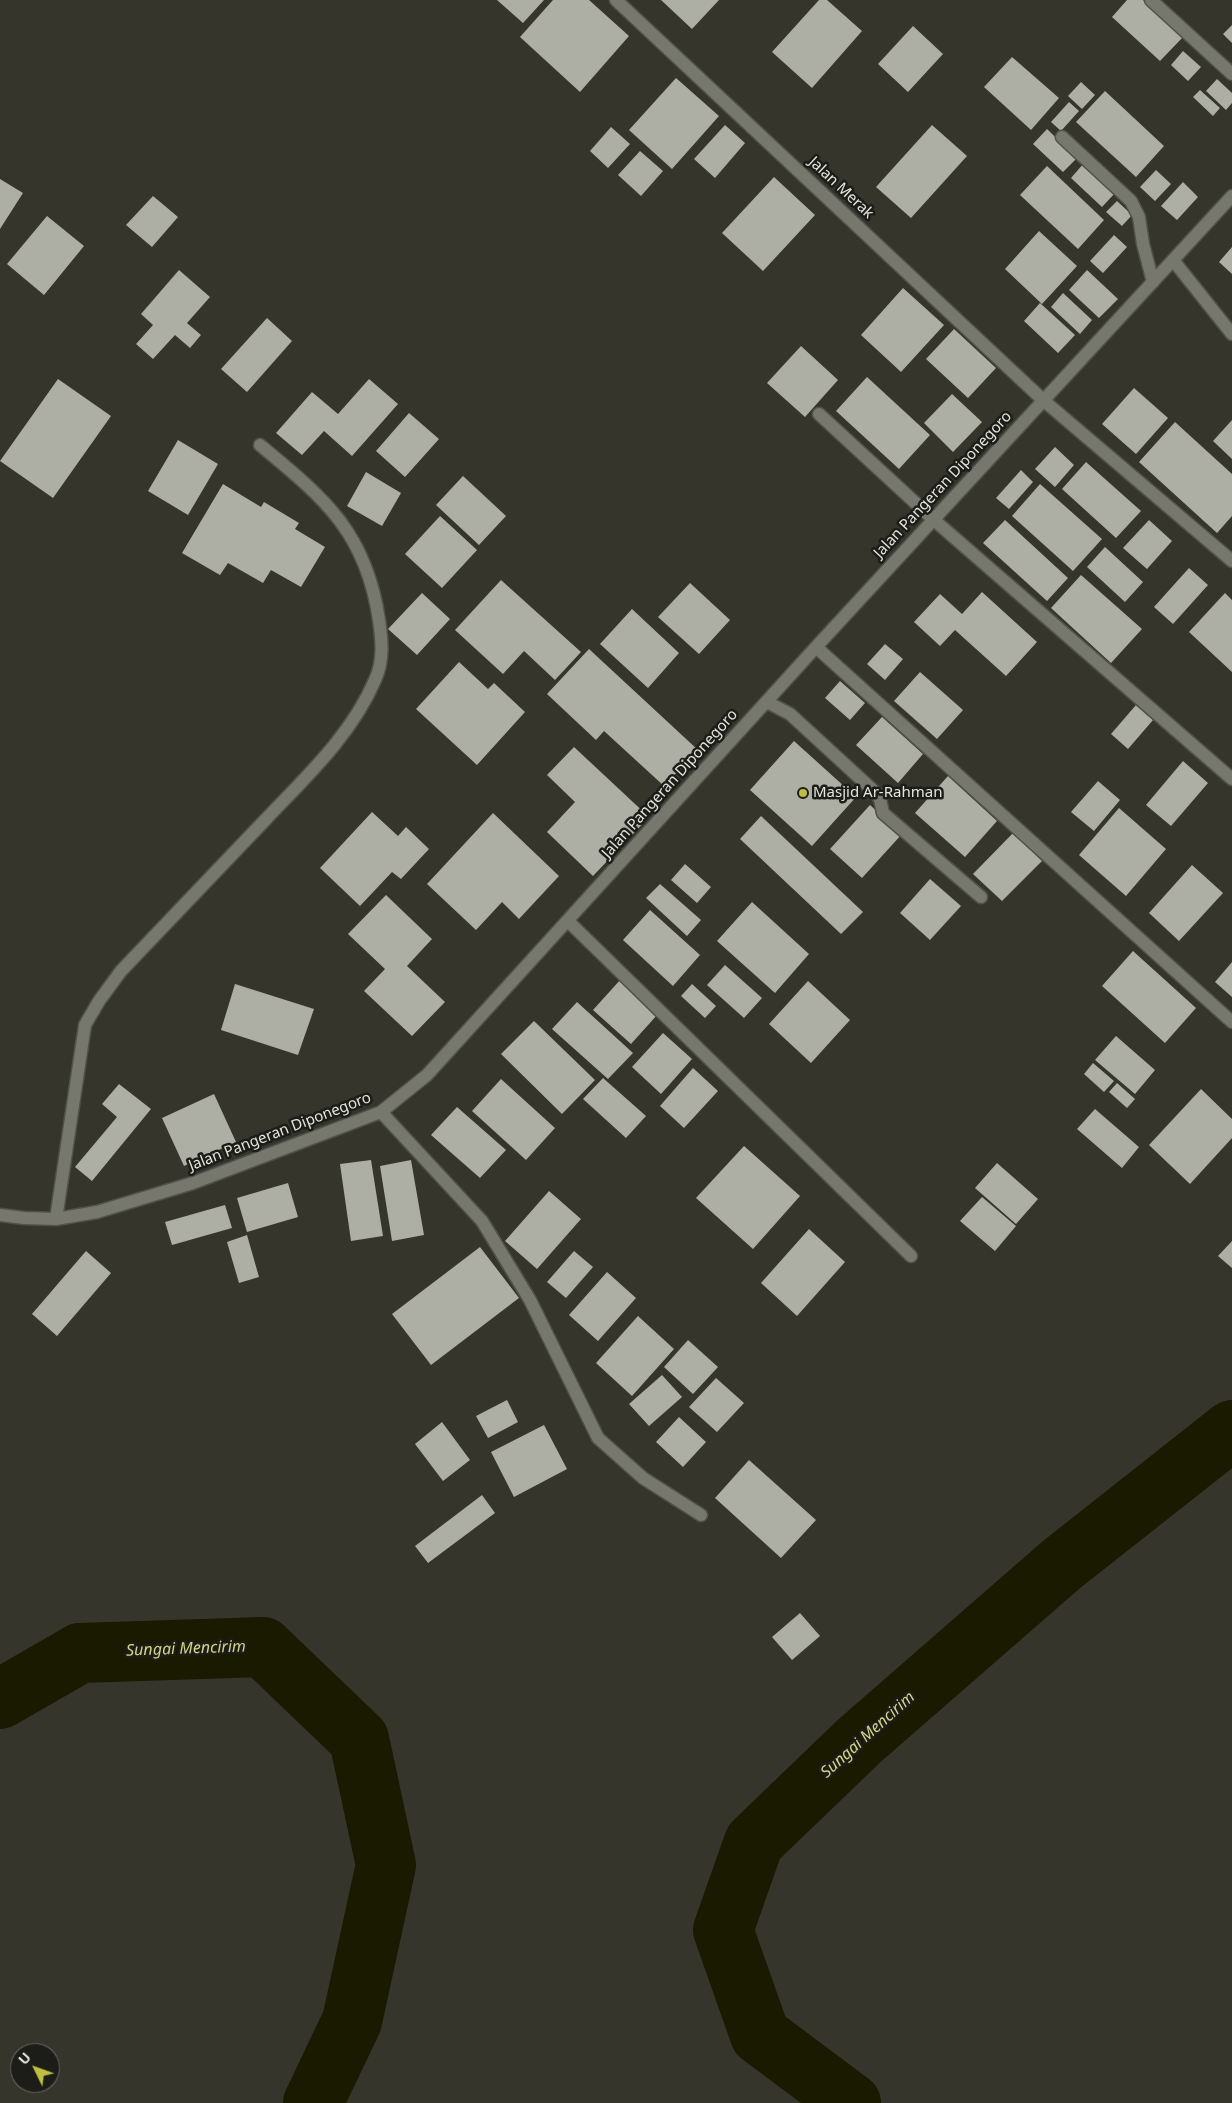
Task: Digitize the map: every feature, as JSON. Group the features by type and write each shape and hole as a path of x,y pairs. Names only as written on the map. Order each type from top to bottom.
{"street":[{"name":"Jalan Merak","path":"616,0 1043,400 1232,561"},
{"path":"1151,0 1232,74"},
{"path":"1062,137 1131,201 1139,218 1143,244 1153,282"},
{"name":"Jalan Pangeran Diponegoro","path":"0,1215 24,1218 56,1218 97,1212 193,1182 381,1112 427,1075 816,647 1232,196"},
{"path":"1173,260 1232,334"},
{"path":"819,414 934,520 1232,780"},
{"path":"56,1218 85,1025 98,1002 121,971 317,767 354,720 376,678 382,646 376,599 362,555 344,523 312,488 260,445"},
{"path":"816,647 1232,1022"},
{"path":"767,702 790,714 876,792 880,799 883,813 981,897"},
{"path":"568,922 911,1256"},
{"path":"381,1112 482,1220 530,1300 598,1438 643,1478 702,1515"}],"building":[{"path":"497,0 544,0 523,23"},
{"path":"553,0 589,0 629,36 580,92 520,37"},
{"path":"661,0 719,0 692,29"},
{"path":"819,0 827,0 862,31 812,88 772,52"},
{"path":"1127,0 1143,0 1183,37 1160,61 1112,17"},
{"path":"1232,25 1232,43 1223,34"},
{"path":"913,26 943,54 908,92 878,64"},
{"path":"1183,51 1201,67 1188,81 1171,65"},
{"path":"1012,57 1059,98 1031,130 984,87"},
{"path":"676,78 719,116 672,169 629,130"},
{"path":"1217,79 1232,93 1232,103 1226,110 1206,91"},
{"path":"1081,82 1095,95 1082,109 1068,96"},
{"path":"1200,90 1220,108 1213,116 1193,97"},
{"path":"1105,91 1164,146 1136,177 1076,122"},
{"path":"1069,102 1079,111 1061,131 1051,122"},
{"path":"725,125 745,143 715,178 694,159"},
{"path":"932,125 967,156 911,218 876,187"},
{"path":"611,127 630,144 608,168 590,151"},
{"path":"1047,129 1077,158 1063,172 1033,144"},
{"path":"640,151 663,171 641,196 618,175"},
{"path":"1084,163 1116,192 1102,207 1071,178"},
{"path":"1047,166 1104,220 1078,249 1020,195"},
{"path":"1156,170 1171,184 1155,201 1140,187"},
{"path":"774,177 815,215 763,271 722,233"},
{"path":"0,179 23,193 0,229"},
{"path":"1183,182 1198,197 1177,220 1161,206"},
{"path":"153,196 178,217 152,247 126,225"},
{"path":"1117,201 1132,215 1122,226 1106,212"},
{"path":"47,216 84,246 44,295 7,264"},
{"path":"1039,231 1077,266 1042,304 1005,269"},
{"path":"1114,235 1127,247 1103,273 1090,261"},
{"path":"1232,247 1232,274 1219,262"},
{"path":"179,270 210,297 187,323 201,335 190,348 175,335 153,359 136,344 153,325 141,314"},
{"path":"1087,270 1118,299 1099,318 1069,290"},
{"path":"903,288 944,325 901,372 861,335"},
{"path":"1063,293 1092,320 1080,334 1051,307"},
{"path":"1040,303 1075,335 1058,353 1024,321"},
{"path":"267,318 292,341 247,392 221,369"},
{"path":"954,329 996,368 968,398 926,359"},
{"path":"801,346 838,380 805,417 767,383"},
{"path":"867,377 930,435 899,469 836,411"},
{"path":"58,379 111,416 53,498 0,461"},
{"path":"369,379 398,404 352,456 324,431 302,455 276,433 312,392 338,414"},
{"path":"1134,388 1168,418 1136,454 1102,424"},
{"path":"952,394 982,422 953,452 924,423"},
{"path":"409,413 439,439 405,477 376,451"},
{"path":"1232,420 1232,459 1213,441"},
{"path":"1175,422 1232,474 1232,516 1217,533 1139,462"},
{"path":"178,440 218,464 188,515 148,491"},
{"path":"1055,447 1074,465 1055,487 1035,469"},
{"path":"1086,462 1141,511 1116,538 1062,489"},
{"path":"1021,470 1033,482 1009,509 996,498"},
{"path":"366,472 401,493 382,526 347,506"},
{"path":"463,476 506,516 479,545 436,505"},
{"path":"223,484 261,507 264,502 299,523 295,529 325,547 301,587 271,570 263,583 228,563 220,575 182,553"},
{"path":"1040,484 1102,539 1073,571 1012,516"},
{"path":"440,516 477,550 442,588 405,554"},
{"path":"1005,520 1068,578 1047,601 983,543"},
{"path":"1149,520 1172,541 1147,569 1123,548"},
{"path":"1105,547 1143,582 1125,602 1087,567"},
{"path":"1189,568 1208,585 1173,624 1154,607"},
{"path":"1081,575 1142,629 1111,663 1051,608"},
{"path":"501,580 581,652 555,680 524,651 503,674 455,630"},
{"path":"690,583 730,620 699,654 658,617"},
{"path":"982,592 1037,642 1006,676 955,630 940,646 914,622 940,594 962,614"},
{"path":"422,593 450,619 417,655 388,629"},
{"path":"1225,593 1232,600 1232,672 1189,632"},
{"path":"632,609 679,653 648,688 600,644"},
{"path":"885,644 903,659 885,680 867,664"},
{"path":"589,649 698,750 664,786 604,731 596,740 547,694"},
{"path":"459,662 488,689 494,683 525,712 477,765 416,709"},
{"path":"920,672 963,710 937,739 894,701"},
{"path":"840,681 865,703 850,720 825,698"},
{"path":"1136,705 1153,720 1128,749 1111,734"},
{"path":"882,717 923,754 898,783 856,745"},
{"name":"Masjid Ar-Rahman","path":"794,741 856,797 812,846 750,790"},
{"path":"574,747 649,817 593,876 547,832 575,802 547,775"},
{"path":"1183,761 1208,783 1171,826 1146,805"},
{"path":"948,776 997,821 965,857 915,813"},
{"path":"1098,781 1120,800 1094,831 1071,812"},
{"path":"870,805 902,834 862,878 830,849"},
{"path":"1119,808 1166,849 1126,896 1079,855"},
{"path":"372,812 398,836 406,827 429,849 401,879 392,872 360,906 320,868"},
{"path":"493,813 559,876 519,919 502,902 476,930 427,884"},
{"path":"761,816 863,912 841,934 740,839"},
{"path":"1013,833 1042,861 1002,901 973,874"},
{"path":"685,864 711,887 697,903 671,880"},
{"path":"1192,865 1223,893 1179,941 1149,913"},
{"path":"930,879 961,906 930,940 900,913"},
{"path":"660,884 701,920 687,936 646,898"},
{"path":"386,895 432,939 407,966 445,1002 412,1036 364,991 385,969 348,934"},
{"path":"752,902 809,954 775,993 717,941"},
{"path":"650,910 700,955 673,986 623,940"},
{"path":"1133,951 1196,1008 1165,1043 1102,986"},
{"path":"1232,962 1232,997 1215,982"},
{"path":"725,965 762,998 744,1018 707,985"},
{"path":"621,979 658,1014 631,1044 593,1010"},
{"path":"808,981 850,1020 811,1063 769,1024"},
{"path":"235,984 314,1009 298,1055 221,1030"},
{"path":"692,984 716,1006 705,1018 681,996"},
{"path":"577,1002 633,1053 608,1079 552,1029"},
{"path":"534,1021 595,1080 562,1114 501,1054"},
{"path":"663,1033 692,1059 661,1094 632,1067"},
{"path":"1116,1036 1155,1070 1135,1094 1095,1060"},
{"path":"1093,1063 1114,1081 1104,1092 1084,1074"},
{"path":"693,1068 718,1091 684,1128 660,1106"},
{"path":"603,1078 646,1116 626,1138 583,1099"},
{"path":"501,1079 555,1128 526,1160 472,1111"},
{"path":"1117,1083 1135,1099 1127,1108 1109,1092"},
{"path":"119,1084 151,1109 92,1181 75,1167 117,1117 102,1104"},
{"path":"1201,1089 1232,1119 1232,1138 1190,1184 1149,1145"},
{"path":"214,1094 236,1142 184,1166 162,1118"},
{"path":"457,1107 506,1150 480,1178 431,1135"},
{"path":"1095,1109 1139,1147 1122,1168 1077,1129"},
{"path":"744,1146 800,1196 753,1249 696,1198"},
{"path":"371,1160 383,1236 351,1241 340,1164"},
{"path":"411,1160 424,1235 392,1241 380,1166"},
{"path":"997,1163 1038,1199 1016,1224 975,1188"},
{"path":"288,1183 298,1217 247,1232 237,1198"},
{"path":"549,1191 581,1219 537,1269 505,1241"},
{"path":"982,1197 1016,1226 995,1251 960,1221"},
{"path":"225,1205 232,1228 172,1245 165,1222"},
{"path":"809,1229 845,1262 797,1316 761,1283"},
{"path":"247,1235 259,1277 239,1283 227,1242"},
{"path":"1232,1241 1232,1268 1218,1256"},
{"path":"480,1247 519,1298 431,1365 392,1314"},
{"path":"86,1251 111,1273 57,1336 32,1314"},
{"path":"574,1251 593,1267 566,1298 547,1282"},
{"path":"607,1272 636,1298 598,1341 569,1315"},
{"path":"638,1316 674,1349 632,1396 596,1363"},
{"path":"688,1340 718,1367 693,1394 664,1367"},
{"path":"662,1375 682,1397 649,1426 629,1404"},
{"path":"716,1378 744,1403 717,1432 689,1407"},
{"path":"507,1400 518,1422 488,1438 476,1416"},
{"path":"679,1417 706,1442 683,1467 656,1442"},
{"path":"442,1422 470,1460 443,1481 415,1444"},
{"path":"544,1425 567,1469 514,1497 491,1452"},
{"path":"749,1460 816,1520 781,1558 715,1498"},
{"path":"482,1495 495,1513 428,1563 415,1546"},
{"path":"800,1613 820,1636 792,1660 772,1637"}],"waterway":[{"name":"Sungai Mencirim","path":"851,2103 760,2035 723,1930 754,1842 858,1742 1061,1565 1232,1430"},
{"name":"Sungai Mencirim","path":"0,1699 80,1653 263,1647 359,1739 386,1865 352,2021 313,2103"}],"place":[{"name":"Masjid Ar-Rahman","path":"803,793"}]}
